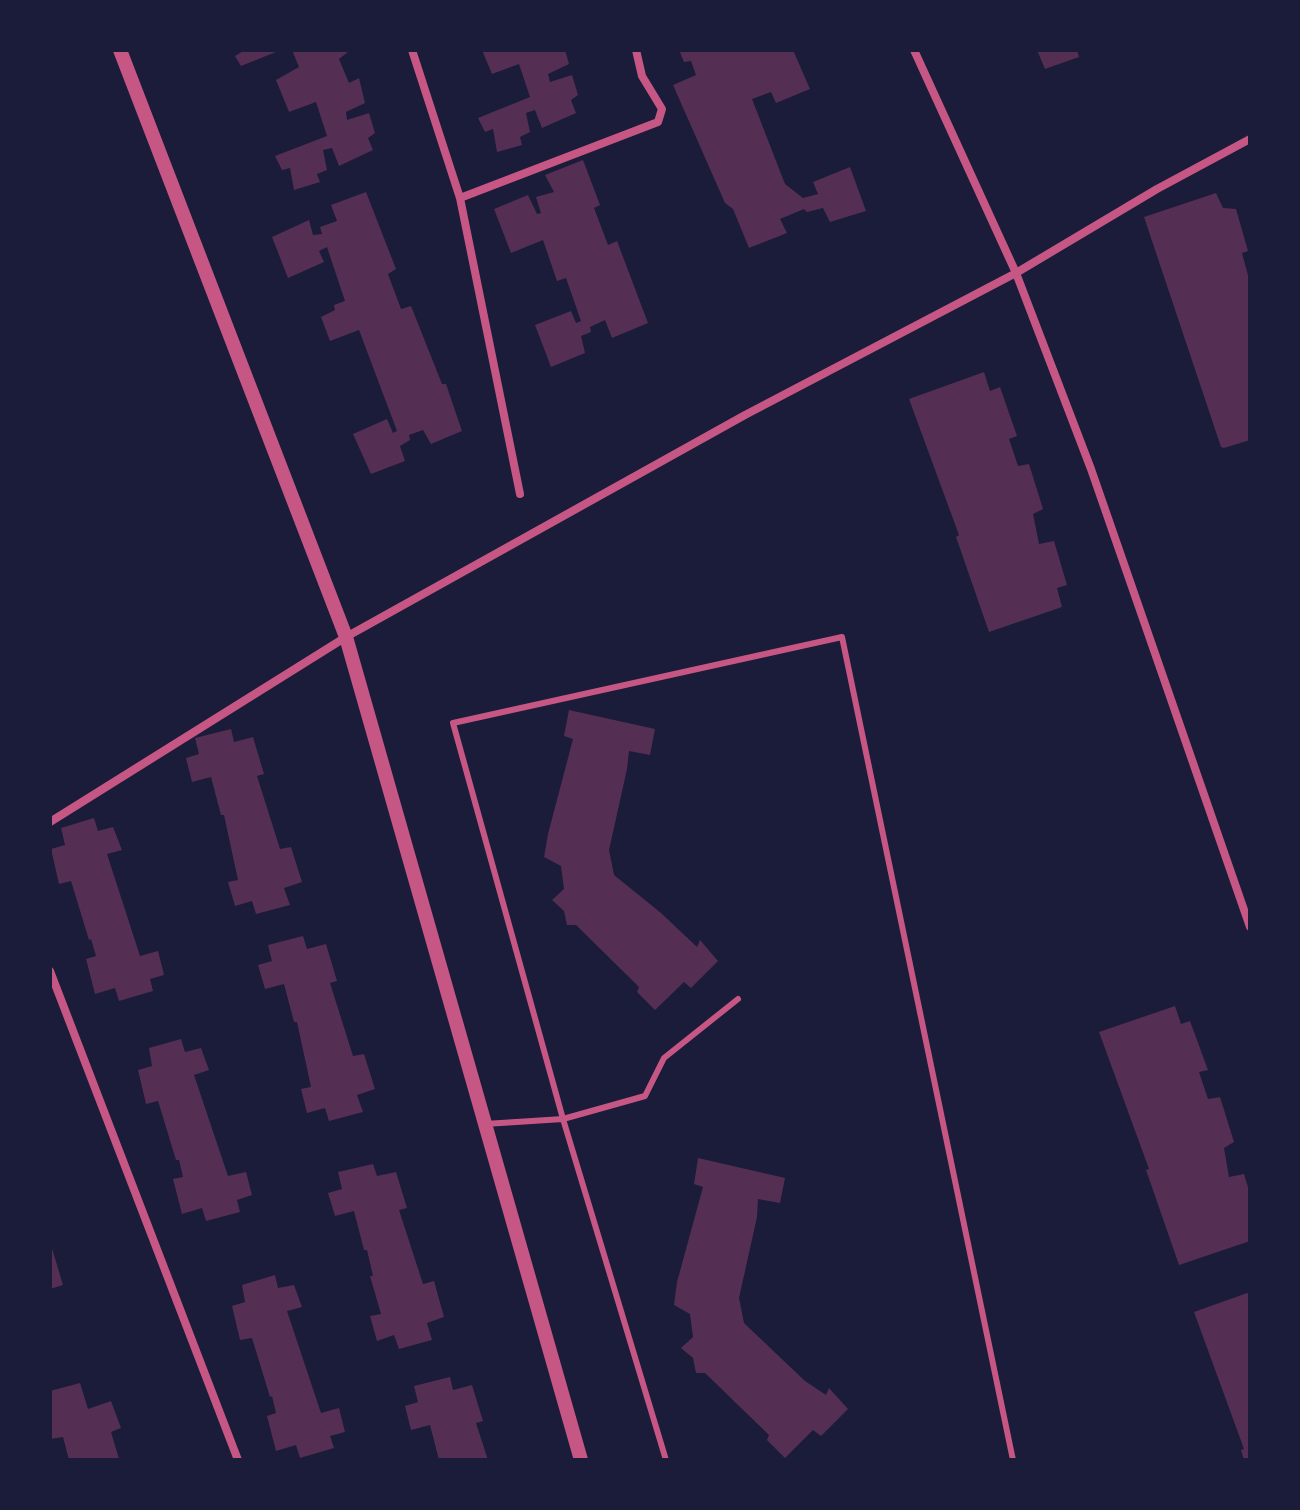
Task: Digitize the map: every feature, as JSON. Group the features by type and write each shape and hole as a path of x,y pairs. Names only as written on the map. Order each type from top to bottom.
{"street":[{"path":"120,50 346,637 581,1460"},
{"path":"412,50 460,198 520,494"},
{"path":"460,198 658,122 662,109 642,76 636,50"},
{"path":"914,50 1016,273 1091,469 1250,927"},
{"path":"50,822 346,637 745,415 1016,273 1157,189 1250,139"},
{"path":"50,971 238,1460"}],"lane":[{"path":"666,1460 563,1119 453,723 842,637 1013,1460"},
{"path":"485,1124 563,1119 645,1096 664,1058 738,999"}],"building":[{"path":"245,50 281,50 241,66 235,56"},
{"path":"292,50 347,50 339,59 349,83 359,78 365,103 346,112 347,120 369,113 375,133 368,138 373,150 339,166 332,148 323,150 327,170 317,174 320,182 294,190 290,168 282,170 275,156 327,136 316,102 289,112 276,80 299,67"},
{"path":"482,50 565,50 569,64 548,74 550,82 572,75 578,95 571,100 576,113 542,128 535,110 526,113 530,132 520,137 522,145 497,152 493,129 485,132 478,118 530,97 519,64 492,74"},
{"path":"679,50 793,50 810,89 776,103 771,92 752,99 785,184 803,198 818,194 813,182 850,167 866,211 830,222 823,208 807,212 804,209 780,219 787,233 749,248 733,209 725,203 673,85 696,75 691,61 684,62"},
{"path":"1037,50 1077,50 1079,57 1045,69"},
{"path":"583,160 600,205 594,208 608,245 617,241 648,323 612,338 605,320 590,327 591,332 581,336 585,353 551,367 535,325 571,311 576,323 581,321 566,278 557,281 543,240 511,253 494,209 528,195 537,214 541,213 536,197 554,192 545,175"},
{"path":"366,192 396,269 388,274 401,309 411,306 442,384 446,384 462,431 431,444 423,430 409,435 410,440 400,446 405,461 371,474 353,434 387,419 393,433 397,431 359,330 330,341 321,317 335,310 334,305 345,301 327,247 319,251 324,262 288,278 272,237 309,220 313,235 322,234 320,227 337,221 331,205"},
{"path":"1216,193 1223,208 1236,209 1248,251 1242,253 1250,283 1250,440 1224,448 1221,447 1144,217"},
{"path":"984,372 990,391 1000,387 1017,436 1009,439 1018,466 1029,464 1043,509 1033,514 1039,544 1054,541 1067,585 1057,588 1062,607 989,632 956,537 959,535 909,399"},
{"path":"569,710 655,729 650,755 629,751 609,850 614,875 697,947 700,940 718,961 691,988 684,982 655,1010 637,992 639,987 576,925 567,925 564,911 552,900 564,889 561,866 544,857 573,739 564,736"},
{"path":"231,729 234,742 253,737 264,774 257,776 280,849 291,847 302,882 284,888 290,905 256,914 252,901 235,906 228,882 238,880 224,815 221,815 211,777 192,782 186,758 199,754 195,738"},
{"path":"94,818 98,831 113,827 122,850 107,854 140,956 158,951 164,975 150,979 153,991 119,1001 115,988 95,994 86,959 96,956 91,939 71,881 59,884 51,849 65,845 61,828"},
{"path":"303,936 307,949 326,944 337,981 330,983 353,1056 364,1054 375,1089 357,1095 363,1112 329,1121 325,1108 307,1113 301,1089 311,1087 297,1022 294,1022 284,984 265,989 258,965 272,961 268,945"},
{"path":"1175,1006 1181,1024 1190,1021 1208,1070 1199,1072 1208,1099 1220,1097 1234,1142 1224,1148 1229,1177 1244,1174 1250,1194 1250,1241 1179,1265 1146,1170 1149,1169 1099,1032"},
{"path":"181,1039 185,1052 201,1048 209,1070 194,1075 228,1176 246,1172 252,1195 237,1200 240,1212 206,1221 202,1208 182,1214 173,1179 183,1177 179,1160 176,1160 158,1101 146,1104 138,1070 152,1066 149,1048"},
{"path":"698,1158 785,1178 780,1203 758,1199 757,1217 739,1298 744,1323 805,1381 826,1395 829,1388 848,1409 821,1436 813,1430 785,1458 767,1440 769,1435 705,1373 696,1373 693,1358 681,1348 693,1337 690,1314 674,1305 677,1282 703,1187 694,1184"},
{"path":"373,1164 377,1176 396,1172 407,1208 399,1210 423,1284 434,1281 444,1317 427,1323 432,1340 399,1349 394,1335 377,1341 370,1316 381,1314 370,1276 373,1276 367,1250 364,1250 354,1211 335,1216 328,1193 342,1189 338,1172"},
{"path":"50,1246 63,1285 50,1289"},
{"path":"275,1275 278,1288 294,1285 302,1307 287,1311 321,1413 339,1408 345,1432 330,1436 334,1448 300,1458 296,1445 276,1451 267,1416 276,1413 272,1396 252,1338 240,1340 232,1306 245,1302 242,1285"},
{"path":"1250,1292 1250,1460 1244,1460 1241,1450 1244,1449 1194,1312"},
{"path":"450,1377 453,1390 472,1385 483,1421 476,1423 488,1460 439,1460 430,1425 411,1430 405,1406 418,1402 414,1386"},
{"path":"80,1383 88,1409 111,1401 121,1428 111,1432 119,1459 69,1460 63,1437 50,1439 50,1391"}]}
